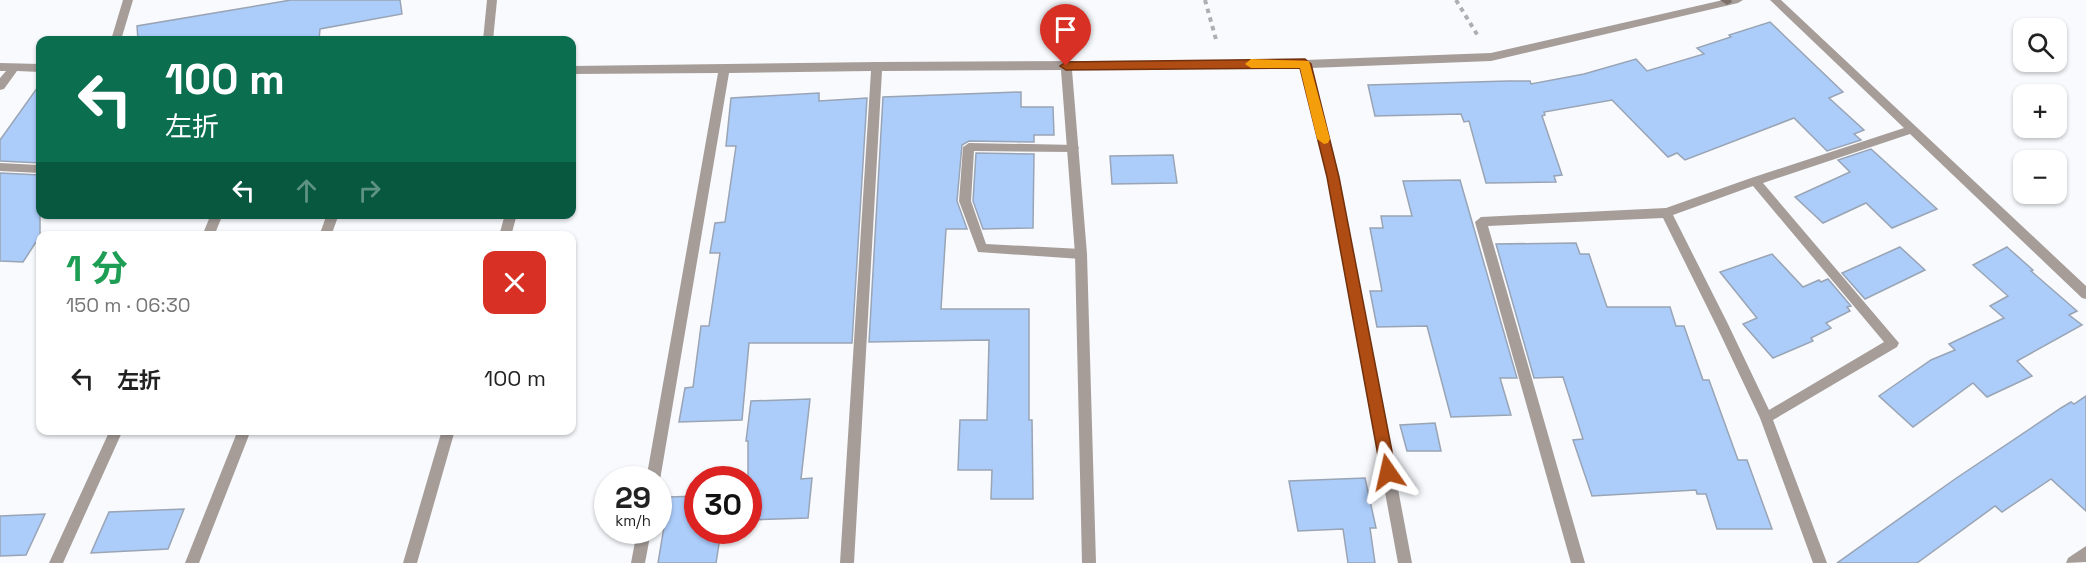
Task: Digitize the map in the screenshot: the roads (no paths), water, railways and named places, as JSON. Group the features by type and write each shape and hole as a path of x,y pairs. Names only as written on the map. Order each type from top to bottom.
{"street":[{"path":"117,36 128,0"},
{"path":"488,36 492,0"},
{"path":"576,70 1305,64 1491,57 1738,0"},
{"path":"1775,0 2086,294"},
{"path":"1305,64 1333,177 1405,563"},
{"path":"847,563 877,66"},
{"path":"1066,66 1081,254 1089,563"},
{"path":"0,67 36,68"},
{"path":"0,86 14,68"},
{"path":"654,466 724,70"},
{"path":"1578,563 1481,222 1666,213 1911,130"},
{"path":"1073,148 969,147 965,201 982,249 1081,254"},
{"path":"0,168 36,169"},
{"path":"1755,182 1893,343 1766,418"},
{"path":"1666,213 1724,326 1766,418 1820,563"},
{"path":"56,563 115,435"},
{"path":"192,563 243,435"},
{"path":"410,563 448,435"},
{"path":"638,563 642,544"},
{"path":"2073,563 2086,553"}]}
